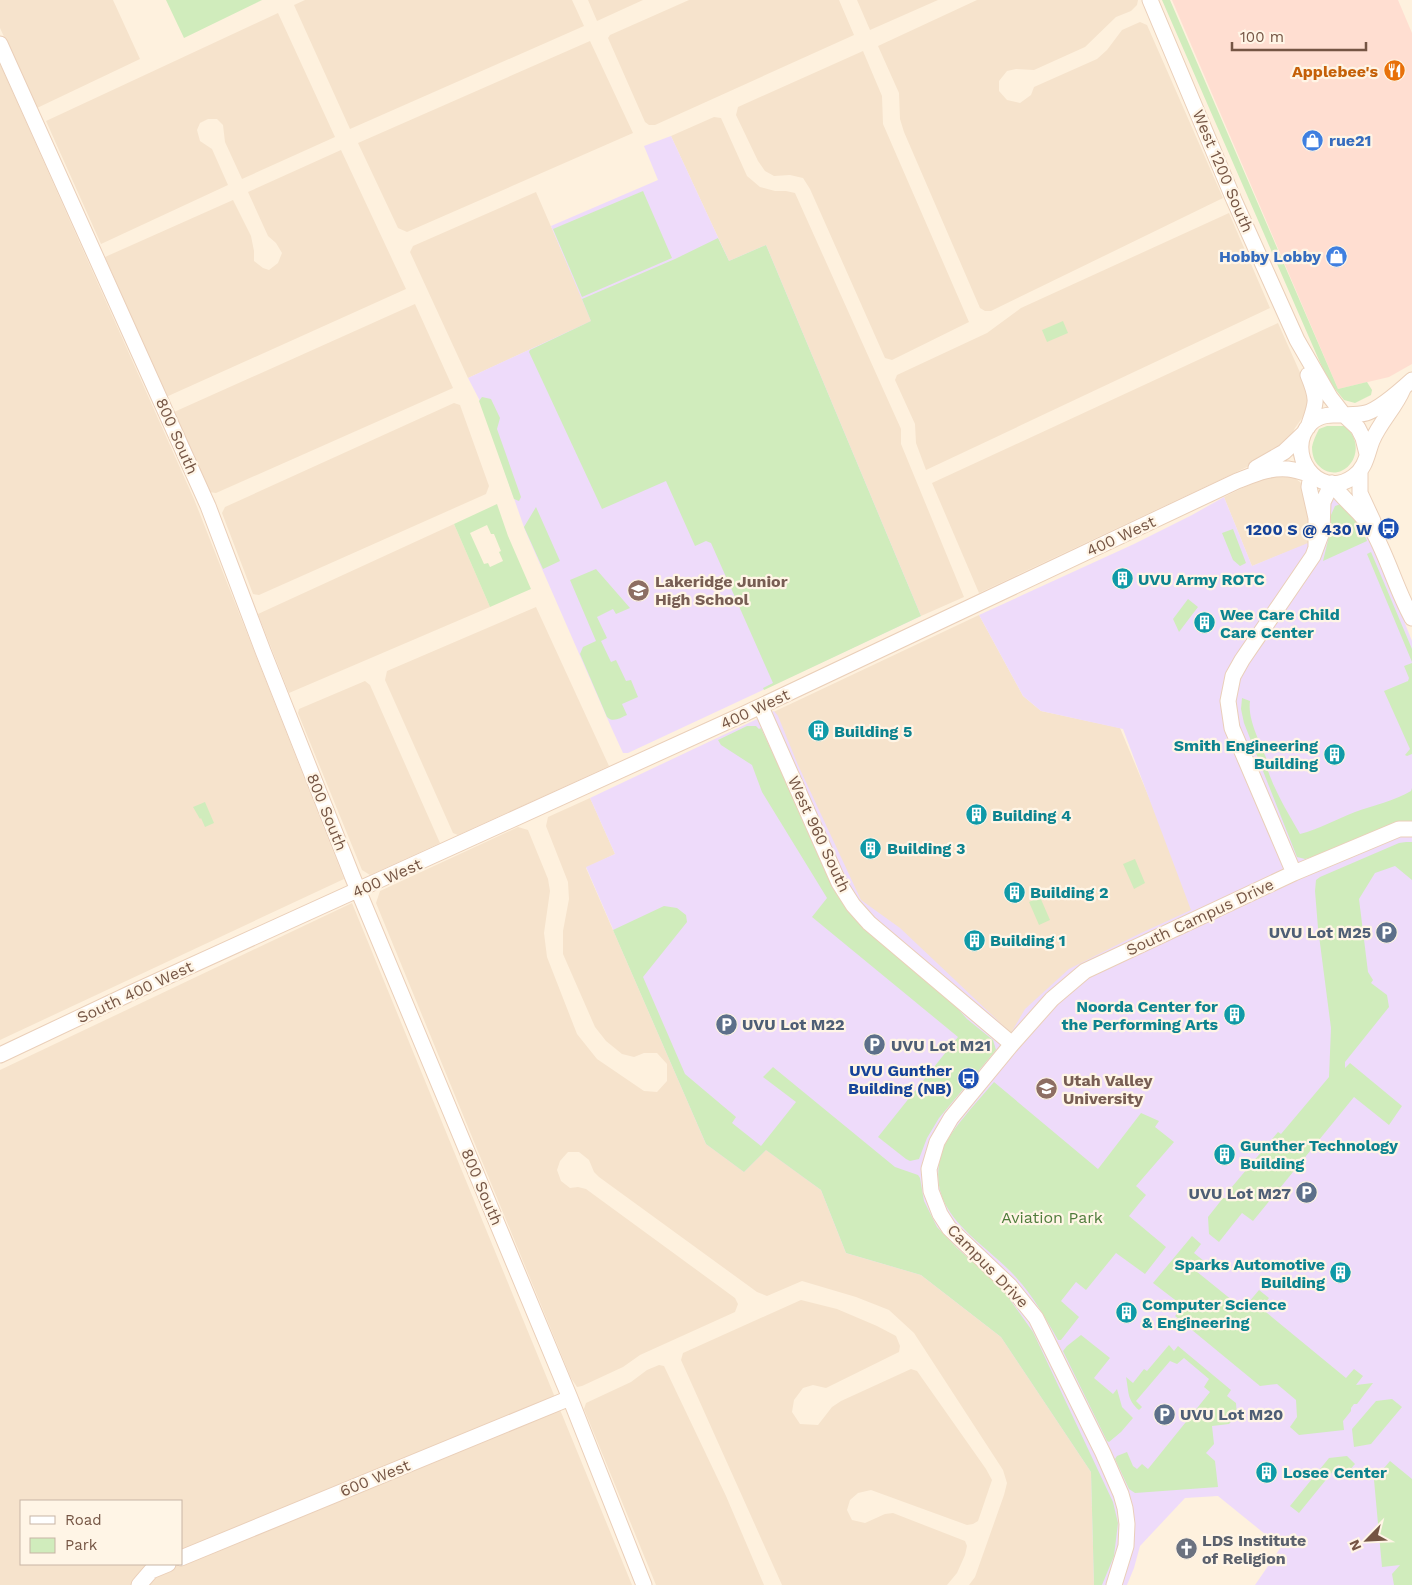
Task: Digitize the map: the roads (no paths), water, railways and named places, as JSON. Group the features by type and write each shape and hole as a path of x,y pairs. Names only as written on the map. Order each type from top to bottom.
{"street":[{"name":"West 1200 South","path":"1150,0 1234,200 1297,340 1324,389 1344,415"},
{"name":"800 South","path":"0,44 208,506 358,891 570,1398 644,1585"},
{"name":"West 1200 South","path":"1297,340 1301,358 1316,397 1315,407 1306,429"},
{"path":"1237,481 1284,452 1294,444 1315,419 1323,416 1364,414 1408,384"},
{"path":"1237,481 1260,472 1275,469 1290,469 1311,474 1323,481 1332,483 1348,480 1360,470 1378,428 1408,384"},
{"path":"1344,415 1358,428 1368,454"},
{"path":"1306,429 1301,450 1305,466 1311,474 1309,487 1316,518 1316,547"},
{"path":"1360,470 1360,493 1373,518 1374,533"},
{"name":"400 West","path":"270,930 761,707 1237,481"},
{"path":"1332,483 1364,518 1374,533 1401,598 1412,618"},
{"path":"1294,873 1232,728 1228,701 1233,676 1242,660 1308,564 1316,547 1322,526 1323,502 1332,483"},
{"name":"West 960 South","path":"761,707 839,883 852,906 869,923 1012,1044"},
{"name":"South Campus Drive","path":"1012,1044 1052,999 1085,971 1294,873 1399,829 1412,829"},
{"name":"South 400 West","path":"0,1055 270,930"},
{"name":"Campus Drive","path":"1012,1044 951,1118 937,1142 928,1169 932,1191 940,1214 949,1228 1010,1286 1036,1318 1103,1453 1121,1494 1127,1524 1126,1546 1114,1585"},
{"name":"600 West","path":"182,1558 570,1398"},
{"path":"139,1585 151,1571 166,1565"}],"place":[{"name":"Applebee's","path":"1394,71"},
{"name":"rue21","path":"1313,140"},
{"name":"Hobby Lobby","path":"1337,256"},
{"name":"1200 S @ 430 W","path":"1388,529"},
{"name":"UVU Army ROTC","path":"1122,579"},
{"name":"Lakeridge Junior High School","path":"639,590"},
{"name":"Wee Care Child Care Center","path":"1204,623"},
{"name":"Building 5","path":"818,731"},
{"name":"Smith Engineering Building","path":"1334,754"},
{"name":"Building 4","path":"976,815"},
{"name":"Building 3","path":"871,848"},
{"name":"Building 2","path":"1014,892"},
{"name":"UVU Lot M25","path":"1387,932"},
{"name":"Building 1","path":"974,940"},
{"name":"Noorda Center for the Performing Arts","path":"1234,1015"},
{"name":"UVU Lot M22","path":"726,1024"},
{"name":"UVU Lot M21","path":"875,1045"},
{"name":"UVU Gunther Building (NB)","path":"968,1079"},
{"name":"Utah Valley University","path":"1047,1089"},
{"name":"Gunther Technology Building","path":"1224,1154"},
{"name":"UVU Lot M27","path":"1307,1193"},
{"name":"Sparks Automotive Building","path":"1341,1273"},
{"name":"Computer Science & Engineering","path":"1126,1313"},
{"name":"UVU Lot M20","path":"1164,1414"},
{"name":"Losee Center","path":"1267,1472"},
{"name":"LDS Institute of Religion","path":"1186,1549"}],"park label":[{"name":"Aviation Park","path":"1052,1217"}]}
